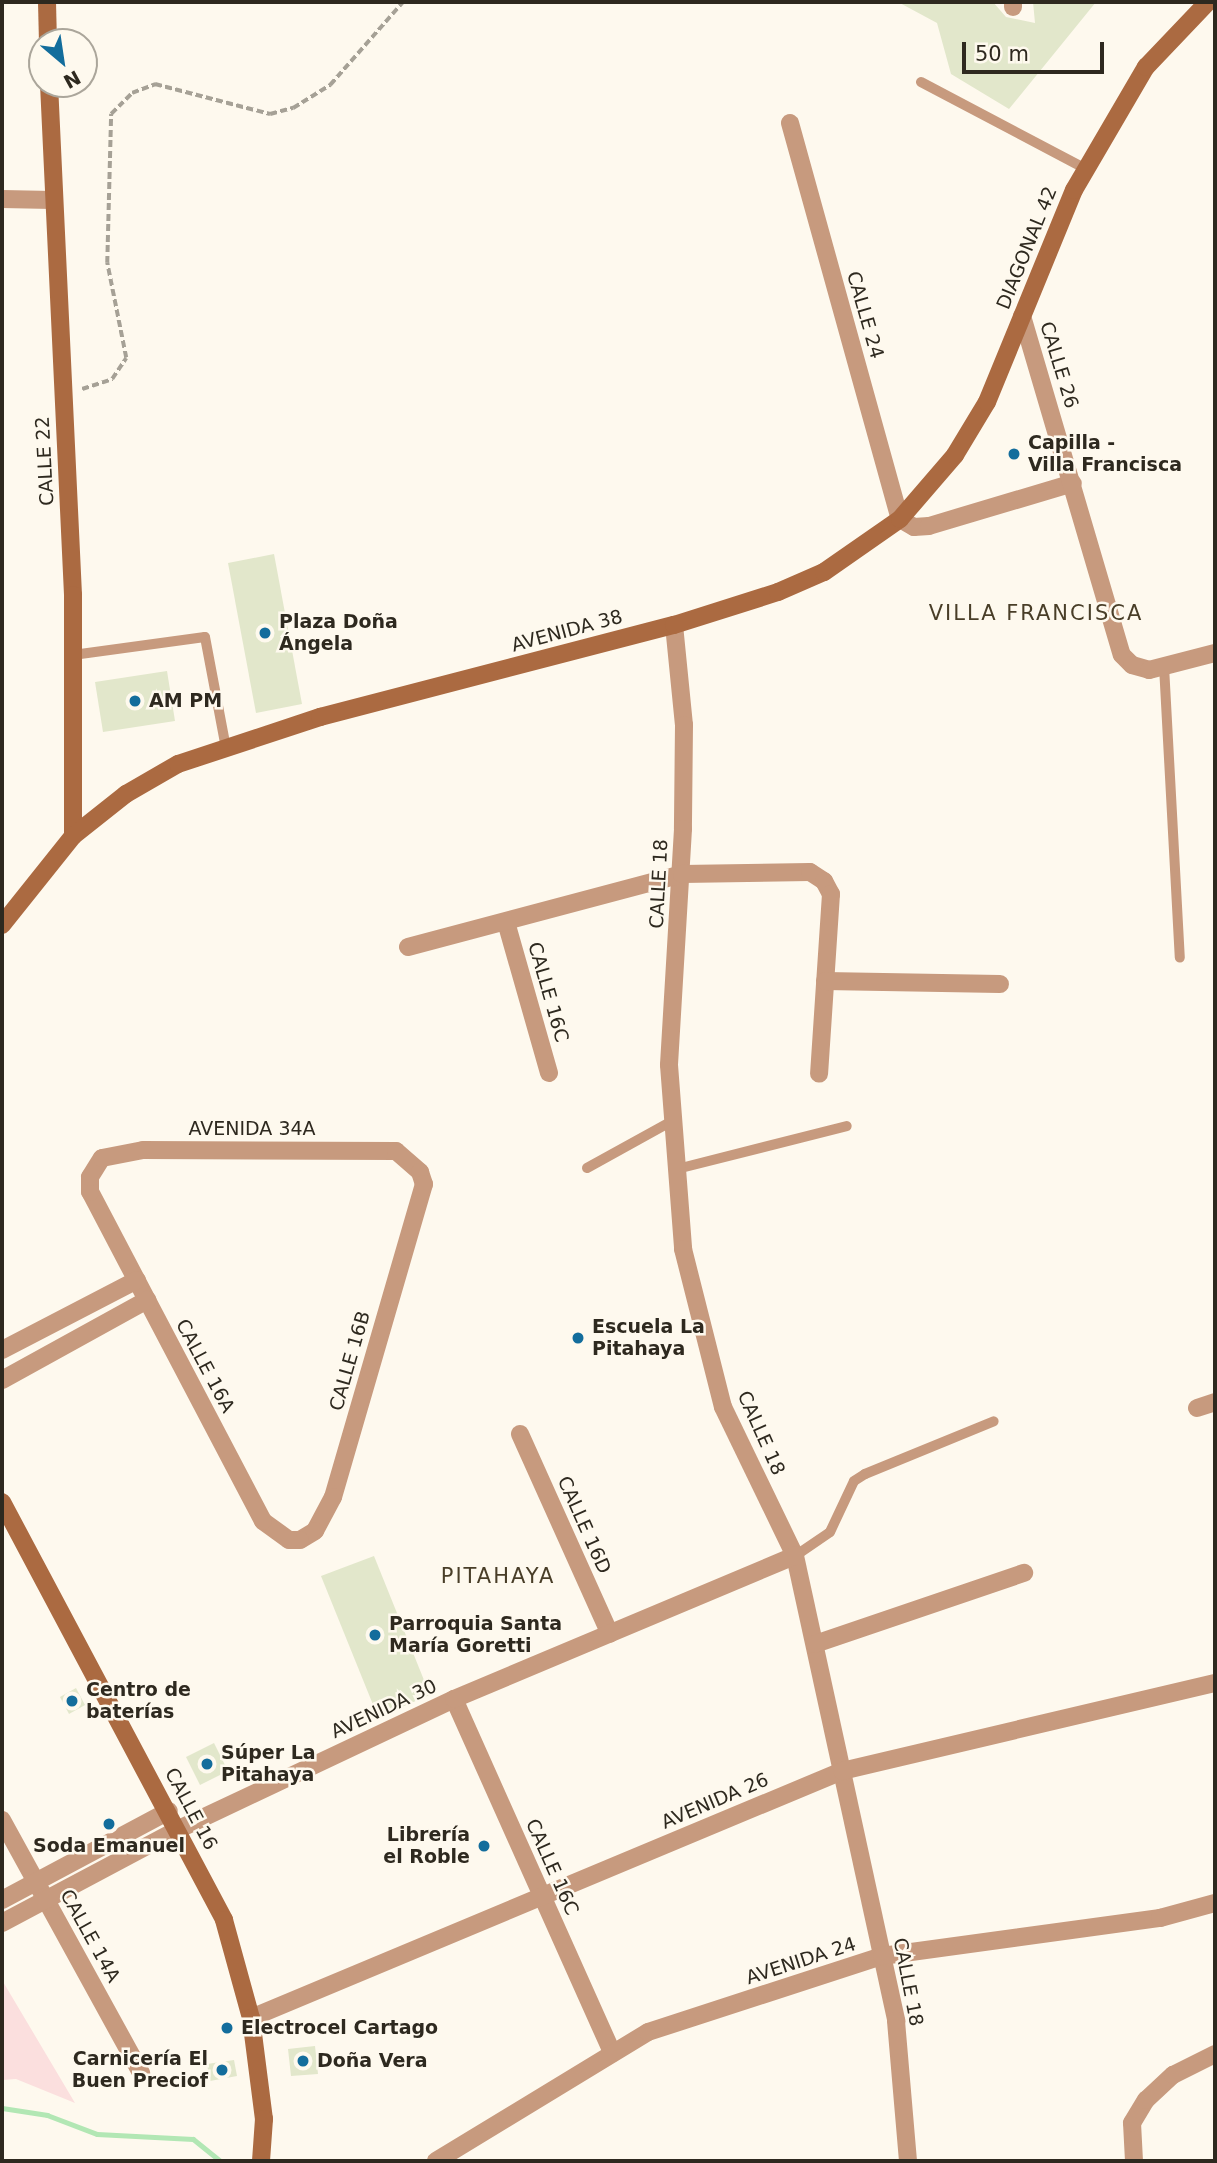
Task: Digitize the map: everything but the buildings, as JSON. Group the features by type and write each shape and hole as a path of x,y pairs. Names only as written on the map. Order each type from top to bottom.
{"street":[{"path":"47,2 48,28"},
{"name":"DIAGONAL 42","path":"900,519 955,455 987,402 1086,169 1146,66 1208,2"},
{"name":"CALLE 22","path":"49,98 73,655 73,836"},
{"name":"CALLE 24","path":"790,123 900,519"},
{"path":"2,199 52,200"},
{"name":"CALLE 26","path":"1022,316 1122,655 1132,665 1149,670 1164,666"},
{"path":"900,519 914,527 929,526 1073,483"},
{"name":"AVENIDA 38","path":"2,925 73,836 126,793 178,764 320,717 674,625 778,592 824,572 900,519"},
{"name":"CALLE 18","path":"674,625 684,725 682,874 669,1065 683,1249 723,1407 795,1556 896,2021 908,2161"},
{"path":"1164,666 1215,653"},
{"path":"408,947 682,874 810,872 824,881 831,894 819,1074"},
{"name":"CALLE 16C","path":"506,922 550,1073"},
{"path":"825,981 1000,984"},
{"name":"AVENIDA 34A","path":"89,1192 90,1177 102,1158 143,1150 396,1151 413,1162 424,1184"},
{"name":"CALLE 16B","path":"300,1540 315,1531 332,1497 424,1184"},
{"name":"CALLE 16A","path":"89,1192 262,1521 289,1541 300,1540"},
{"path":"2,1350 136,1280"},
{"path":"2,1380 147,1300"},
{"path":"1197,1408 1215,1402"},
{"name":"CALLE 16D","path":"520,1434 610,1634"},
{"name":"CALLE 16","path":"2,1502 179,1829 224,1920 251,2018 264,2119 261,2161"},
{"name":"AVENIDA 30","path":"2,1923 179,1829 453,1699 795,1556"},
{"path":"814,1644 1024,1573"},
{"name":"AVENIDA 26","path":"251,2018 842,1771 1215,1683"},
{"name":"CALLE 16C","path":"453,1699 612,2053"},
{"path":"2,1900 169,1811"},
{"name":"CALLE 14A","path":"2,1820 141,2073"},
{"name":"AVENIDA 24","path":"436,2161 648,2032 882,1956 1160,1918 1215,1903"},
{"path":"1134,2161 1132,2123 1146,2100 1174,2075 1215,2054"}],"lane":[{"path":"921,82 1086,169"},
{"path":"73,655 205,637 226,748"},
{"path":"1164,666 1180,958"},
{"path":"587,1168 674,1120"},
{"path":"677,1169 847,1126"},
{"path":"795,1556 830,1532 854,1481 864,1474 993,1421"}],"path":[{"path":"62,390 91,388 112,379 126,358 107,263 111,114 132,93 155,84 270,114 293,108 330,85 403,2"}],"shaded area":[{"path":"2,1980 75,2103 16,2079 2,2080"}],"waterway":[{"path":"2,2108 47,2115 97,2134 193,2139 220,2161"}],"place":[{"name":"Capilla - Villa Francisca","path":"1014,454"},
{"name":"Plaza Doña Ángela","path":"265,633"},
{"name":"AM PM","path":"135,701"},
{"name":"Escuela La Pitahaya","path":"578,1338"},
{"name":"Parroquia Santa María Goretti","path":"375,1635"},
{"name":"Centro de baterías","path":"72,1701"},
{"name":"Súper La Pitahaya","path":"207,1764"},
{"name":"Soda Emanuel","path":"109,1824"},
{"name":"Librería el Roble","path":"484,1846"},
{"name":"Electrocel Cartago","path":"227,2028"},
{"name":"Doña Vera","path":"303,2061"},
{"name":"Carnicería El Buen Preciof","path":"222,2070"}],"district":[{"name":"VILLA FRANCISCA","path":"1036,613"},
{"name":"PITAHAYA","path":"498,1576"}]}
